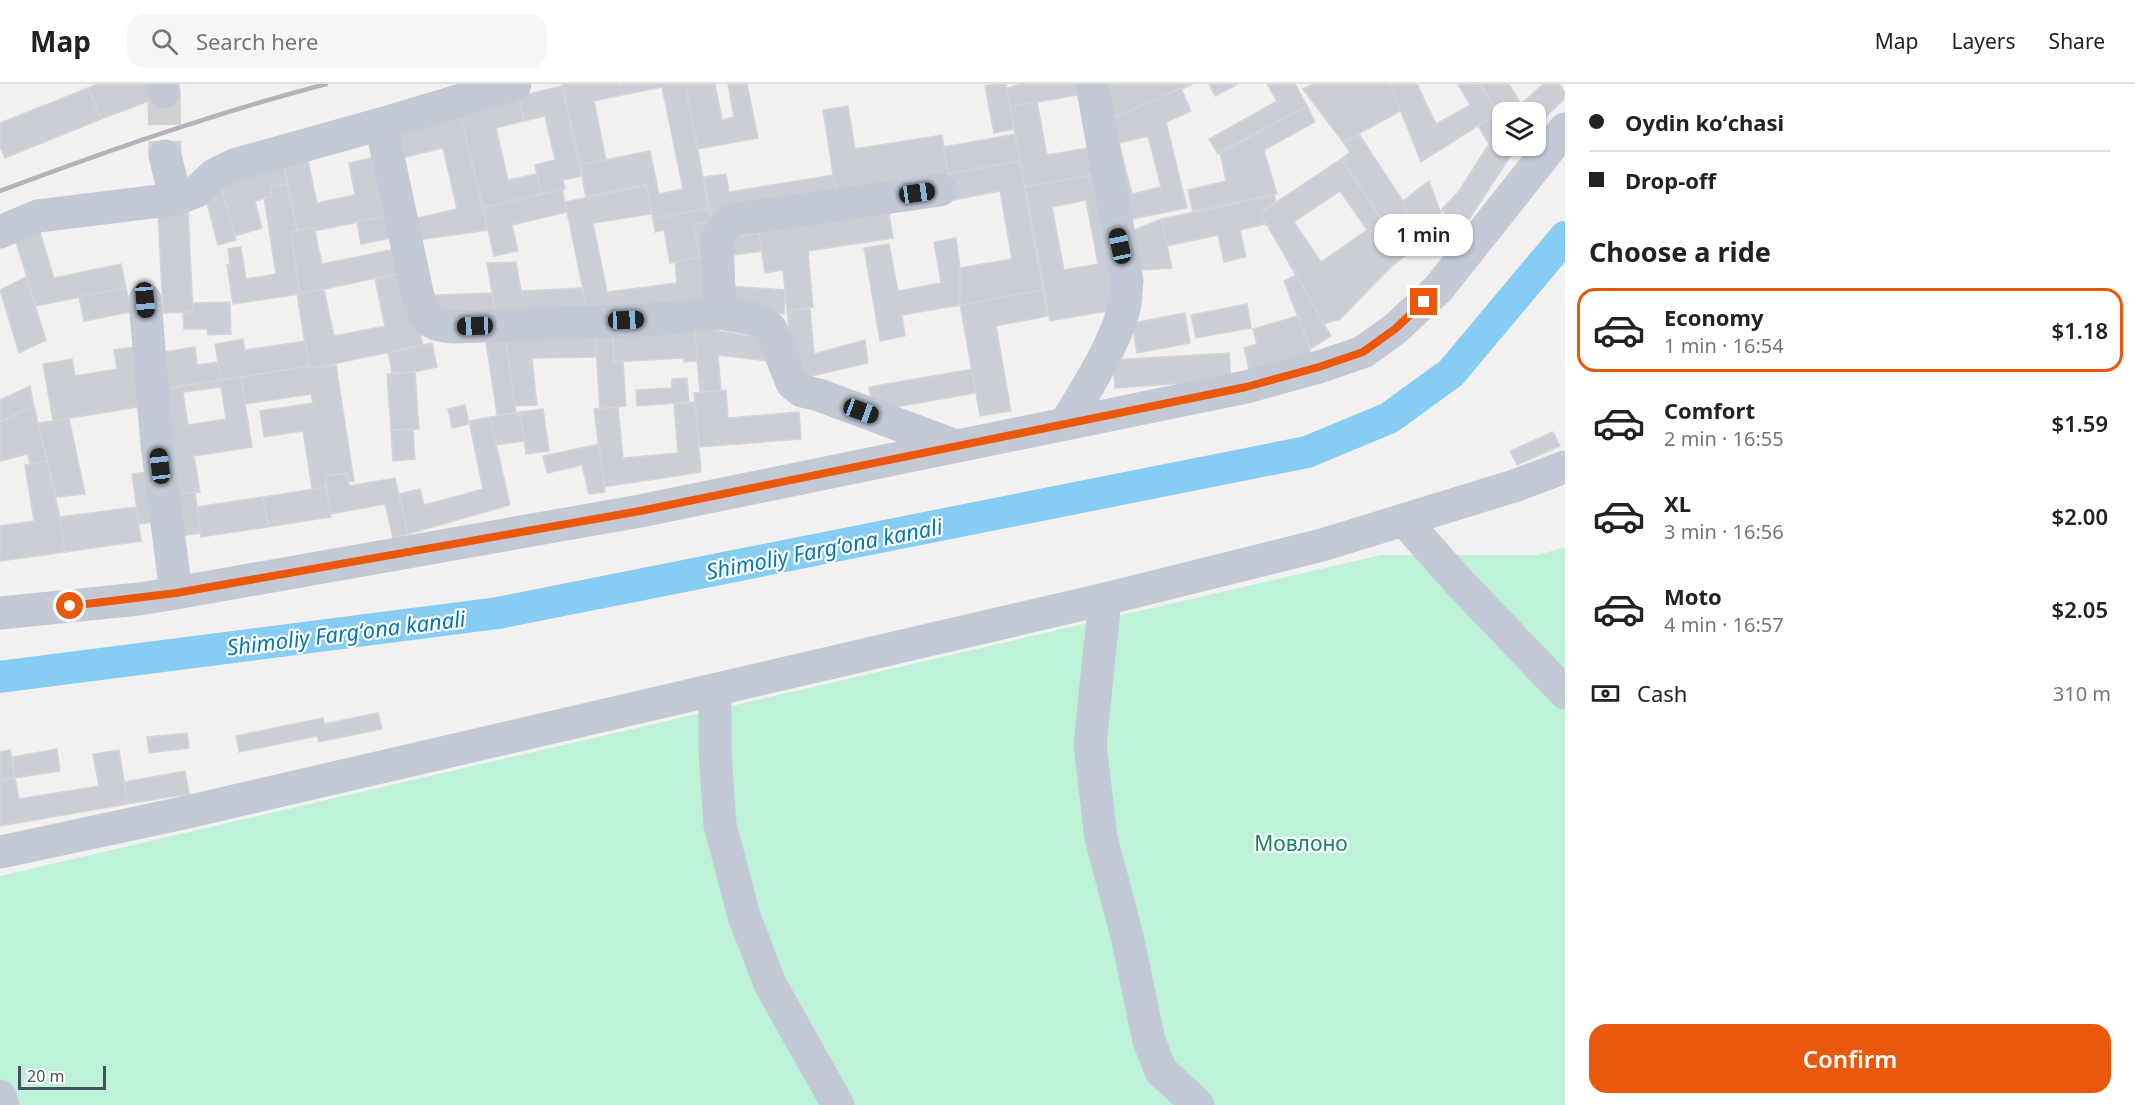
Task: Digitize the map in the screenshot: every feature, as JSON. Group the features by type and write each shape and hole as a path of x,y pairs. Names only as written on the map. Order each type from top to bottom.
{"street":[{"path":"0,232 38,216 176,199 197,191 214,175 234,165 515,84"},
{"path":"1066,423 1101,363 1116,331 1125,307 1128,281 1092,84"},
{"path":"381,124 418,297 424,316 431,323 454,327 648,320 720,313 754,319 771,329 792,382 802,391 819,395 956,446"},
{"path":"0,613 139,599 640,511 1246,387 1319,367 1363,352 1395,329 1438,289 1565,129"},
{"path":"165,156 176,199"},
{"path":"720,313 717,243 719,232 726,224 738,219 939,190"},
{"path":"145,300 158,445 176,593"},
{"path":"0,852 206,807 1105,599 1322,545 1514,486 1565,466"},
{"path":"1404,520 1458,581 1565,693"},
{"path":"1105,599 1090,745 1101,838 1127,936 1149,1041 1161,1071 1198,1105"},
{"path":"715,690 715,751 720,825 744,916 770,984 838,1105"},
{"path":"0,1096 3,1105"}],"green space":[{"name":"Мовлоно","path":"1565,547 1565,1105 0,1105 0,876 1381,555 1538,555"}],"building":[{"path":"98,84 146,84 152,100 101,119 88,88"},
{"path":"562,84 620,84 622,95 594,101 606,160 580,165"},
{"path":"620,84 685,84 709,208 653,219 646,185 586,197 580,165 650,151 659,194 683,189 662,87 622,95"},
{"path":"685,84 715,84 722,120 734,117 728,84 747,84 758,138 698,149"},
{"path":"1006,84 1014,129 994,133 985,86"},
{"path":"1022,84 1086,84 1089,93 1010,107 1007,88"},
{"path":"1097,84 1193,84 1109,120"},
{"path":"1209,84 1238,84 1215,96"},
{"path":"1267,84 1295,84 1307,106 1218,154 1209,139 1277,101"},
{"path":"1314,84 1390,84 1401,111 1343,142 1303,89"},
{"path":"1390,84 1417,84 1436,124 1470,105 1458,84 1480,84 1492,103 1492,117 1421,162"},
{"path":"1480,84 1509,84 1520,102 1492,102"},
{"path":"1543,84 1559,84 1565,93 1565,98 1546,117 1546,102 1523,102"},
{"path":"562,86 582,176 563,180 565,189 541,194 535,165 555,160 545,116 524,121 519,96"},
{"path":"88,88 101,119 5,158 0,147 0,123"},
{"path":"1181,88 1191,111 1166,122 1187,208 1122,221 1109,120","holes":["1148,136 1161,187 1132,194 1119,143"]},
{"path":"519,96 524,121 496,128 508,180 537,174 541,194 483,208 460,114"},
{"path":"1037,102 1047,155 1099,146 1104,173 1025,187 1010,107"},
{"path":"848,106 855,149 942,135 950,182 837,200 823,110"},
{"path":"1307,106 1315,122 1264,150 1277,194 1193,212 1188,190 1226,181 1220,153"},
{"path":"460,114 488,230 418,240 413,219 457,209 443,148 393,160 387,131"},
{"path":"1492,117 1492,156 1510,156 1462,230 1441,210 1459,191 1489,144 1478,126"},
{"path":"1015,134 1020,161 948,174 943,147"},
{"path":"1359,134 1403,201 1420,244 1406,255 1341,159 1350,152 1343,142"},
{"path":"372,158 384,217 314,231 314,227 297,231 284,166 308,161 317,203 355,195 349,163"},
{"path":"1341,159 1406,255 1392,266 1340,319 1324,324 1260,213","holes":["1340,191 1367,230 1321,262 1294,222"]},
{"path":"1020,161 1043,290 960,305 960,268 1012,259 1000,191 953,200 948,174"},
{"path":"284,166 287,184 270,187 272,196 255,201 262,228 235,236 220,183"},
{"path":"1104,173 1120,309 1050,321 1025,187","holes":["1086,200 1098,264 1064,270 1052,207"]},
{"path":"726,174 729,192 833,175 837,200 712,221 704,177"},
{"path":"1429,181 1448,232 1424,252 1403,201"},
{"path":"287,184 297,231 291,232 300,294 233,304 227,265 230,264 228,249 241,247 246,279 276,274 264,198 272,196 270,187"},
{"path":"646,185 652,214 593,223 607,292 677,283 675,262 700,257 693,224 707,222 714,307 589,319 565,202"},
{"path":"221,188 236,240 218,245 204,192"},
{"path":"562,189 567,212 512,225 518,251 494,256 483,208"},
{"path":"1274,195 1276,202 1260,213 1266,224 1240,230 1246,257 1224,262 1218,235 1167,246 1161,219"},
{"path":"888,207 893,238 808,251 813,307 787,311 783,270 765,273 758,228"},
{"path":"709,208 712,221 693,224 700,257 670,263 664,230 655,232 653,219"},
{"path":"188,210 193,312 163,313 158,211"},
{"path":"391,215 396,237 361,244 357,222"},
{"path":"1161,219 1172,268 1130,271 1129,232"},
{"path":"314,227 322,264 396,249 401,273 300,294 291,232"},
{"path":"39,229 54,278 121,264 126,288 36,306 14,236"},
{"path":"759,233 762,251 726,256 724,239"},
{"path":"956,238 960,268 960,305 902,315 905,336 880,341 864,248 889,244 898,291 941,283 934,242"},
{"path":"516,262 521,291 582,288 589,319 497,323 487,263"},
{"path":"404,273 423,345 309,369 297,294 324,289 334,336 385,326 375,279"},
{"path":"1296,275 1331,336 1310,349 1284,281"},
{"path":"26,277 46,340 19,353 0,290"},
{"path":"729,286 785,290 784,314 727,310"},
{"path":"126,288 131,312 84,321 79,297"},
{"path":"1043,290 1048,316 996,326 1011,411 980,416 960,305"},
{"path":"492,293 497,318 435,321 434,295"},
{"path":"230,302 231,334 208,335 207,329 184,329 183,312 193,312 193,303"},
{"path":"1247,304 1251,328 1196,338 1191,315"},
{"path":"810,308 814,354 865,340 868,363 794,380 787,311"},
{"path":"1185,313 1190,343 1137,353 1132,323"},
{"path":"1298,316 1310,349 1311,360 1250,374 1244,348 1257,344 1253,329"},
{"path":"694,327 769,339 768,361 718,355 721,391 700,392"},
{"path":"695,329 697,361 684,362 684,358 614,362 613,334"},
{"path":"613,334 614,362 623,361 626,406 600,409 595,335"},
{"path":"485,335 505,335 516,413 497,415"},
{"path":"505,335 595,335 596,357 532,358 537,405 515,406"},
{"path":"243,339 245,350 305,341 309,366 221,380 215,344"},
{"path":"432,343 437,367 415,372 392,373 388,353"},
{"path":"141,346 151,405 53,421 43,364 72,359 75,376 117,369 114,350"},
{"path":"195,347 197,365 218,362 221,380 157,390 151,354"},
{"path":"1229,353 1231,380 1115,388 1113,360"},
{"path":"336,365 354,481 348,482 347,473 325,476 326,487 312,489 303,431 264,437 260,411 313,403 311,394 245,404 241,377 309,366 309,369"},
{"path":"972,369 976,393 873,411 869,387"},
{"path":"415,372 419,429 391,430 387,374"},
{"path":"241,377 252,447 194,456 200,492 174,495 157,390","holes":["221,387 226,419 188,425 183,392"]},
{"path":"687,378 689,402 637,406 636,390 672,388 672,379"},
{"path":"30,386 34,406 0,422 0,400"},
{"path":"726,390 728,418 799,412 801,439 699,447 694,393"},
{"path":"695,402 701,472 604,487 594,409 618,407 623,458 678,453 674,404"},
{"path":"465,405 469,424 452,428 448,409"},
{"path":"34,406 47,461 30,464 28,454 0,461 0,422"},
{"path":"543,409 549,451 526,454 520,412"},
{"path":"520,412 524,441 496,445 490,417"},
{"path":"490,417 510,505 408,534 399,494 420,489 424,505 483,489 469,421"},
{"path":"69,418 85,494 56,497 38,423"},
{"path":"413,429 415,459 393,461 391,430"},
{"path":"1553,432 1560,446 1517,465 1510,451"},
{"path":"599,444 605,492 589,494 582,465 547,473 543,456"},
{"path":"47,461 60,517 65,552 0,561 0,526 34,521 25,465"},
{"path":"156,470 163,521 139,524 132,474"},
{"path":"347,473 349,486 395,478 408,534 393,538 385,504 330,514 325,476"},
{"path":"326,487 331,517 268,527 263,497"},
{"path":"195,492 201,533 180,536 174,495"},
{"path":"263,497 268,527 201,537 197,507"},
{"path":"136,507 141,541 65,552 60,517"},
{"path":"378,713 382,729 319,742 317,736 239,752 236,736 323,718 324,724"},
{"path":"187,733 189,748 149,753 147,737"},
{"path":"57,749 60,771 15,778 12,757"},
{"path":"10,750 15,778 0,781 0,752"},
{"path":"119,750 128,804 0,826 0,781 15,778 19,799 99,786 93,754"},
{"path":"185,771 189,794 128,804 124,782"}],"waterway":[{"name":"Shimoliy Fargʻona kanali","path":"0,677 498,613 1307,452 1389,418 1451,373 1565,237"}],"tunnel":[{"path":"164,92 165,156"}],"railway":[{"path":"0,191 162,133 326,84"}],"route":[{"path":"70,606 176,593 640,511 1246,387 1363,352 1395,329 1424,302"}]}
